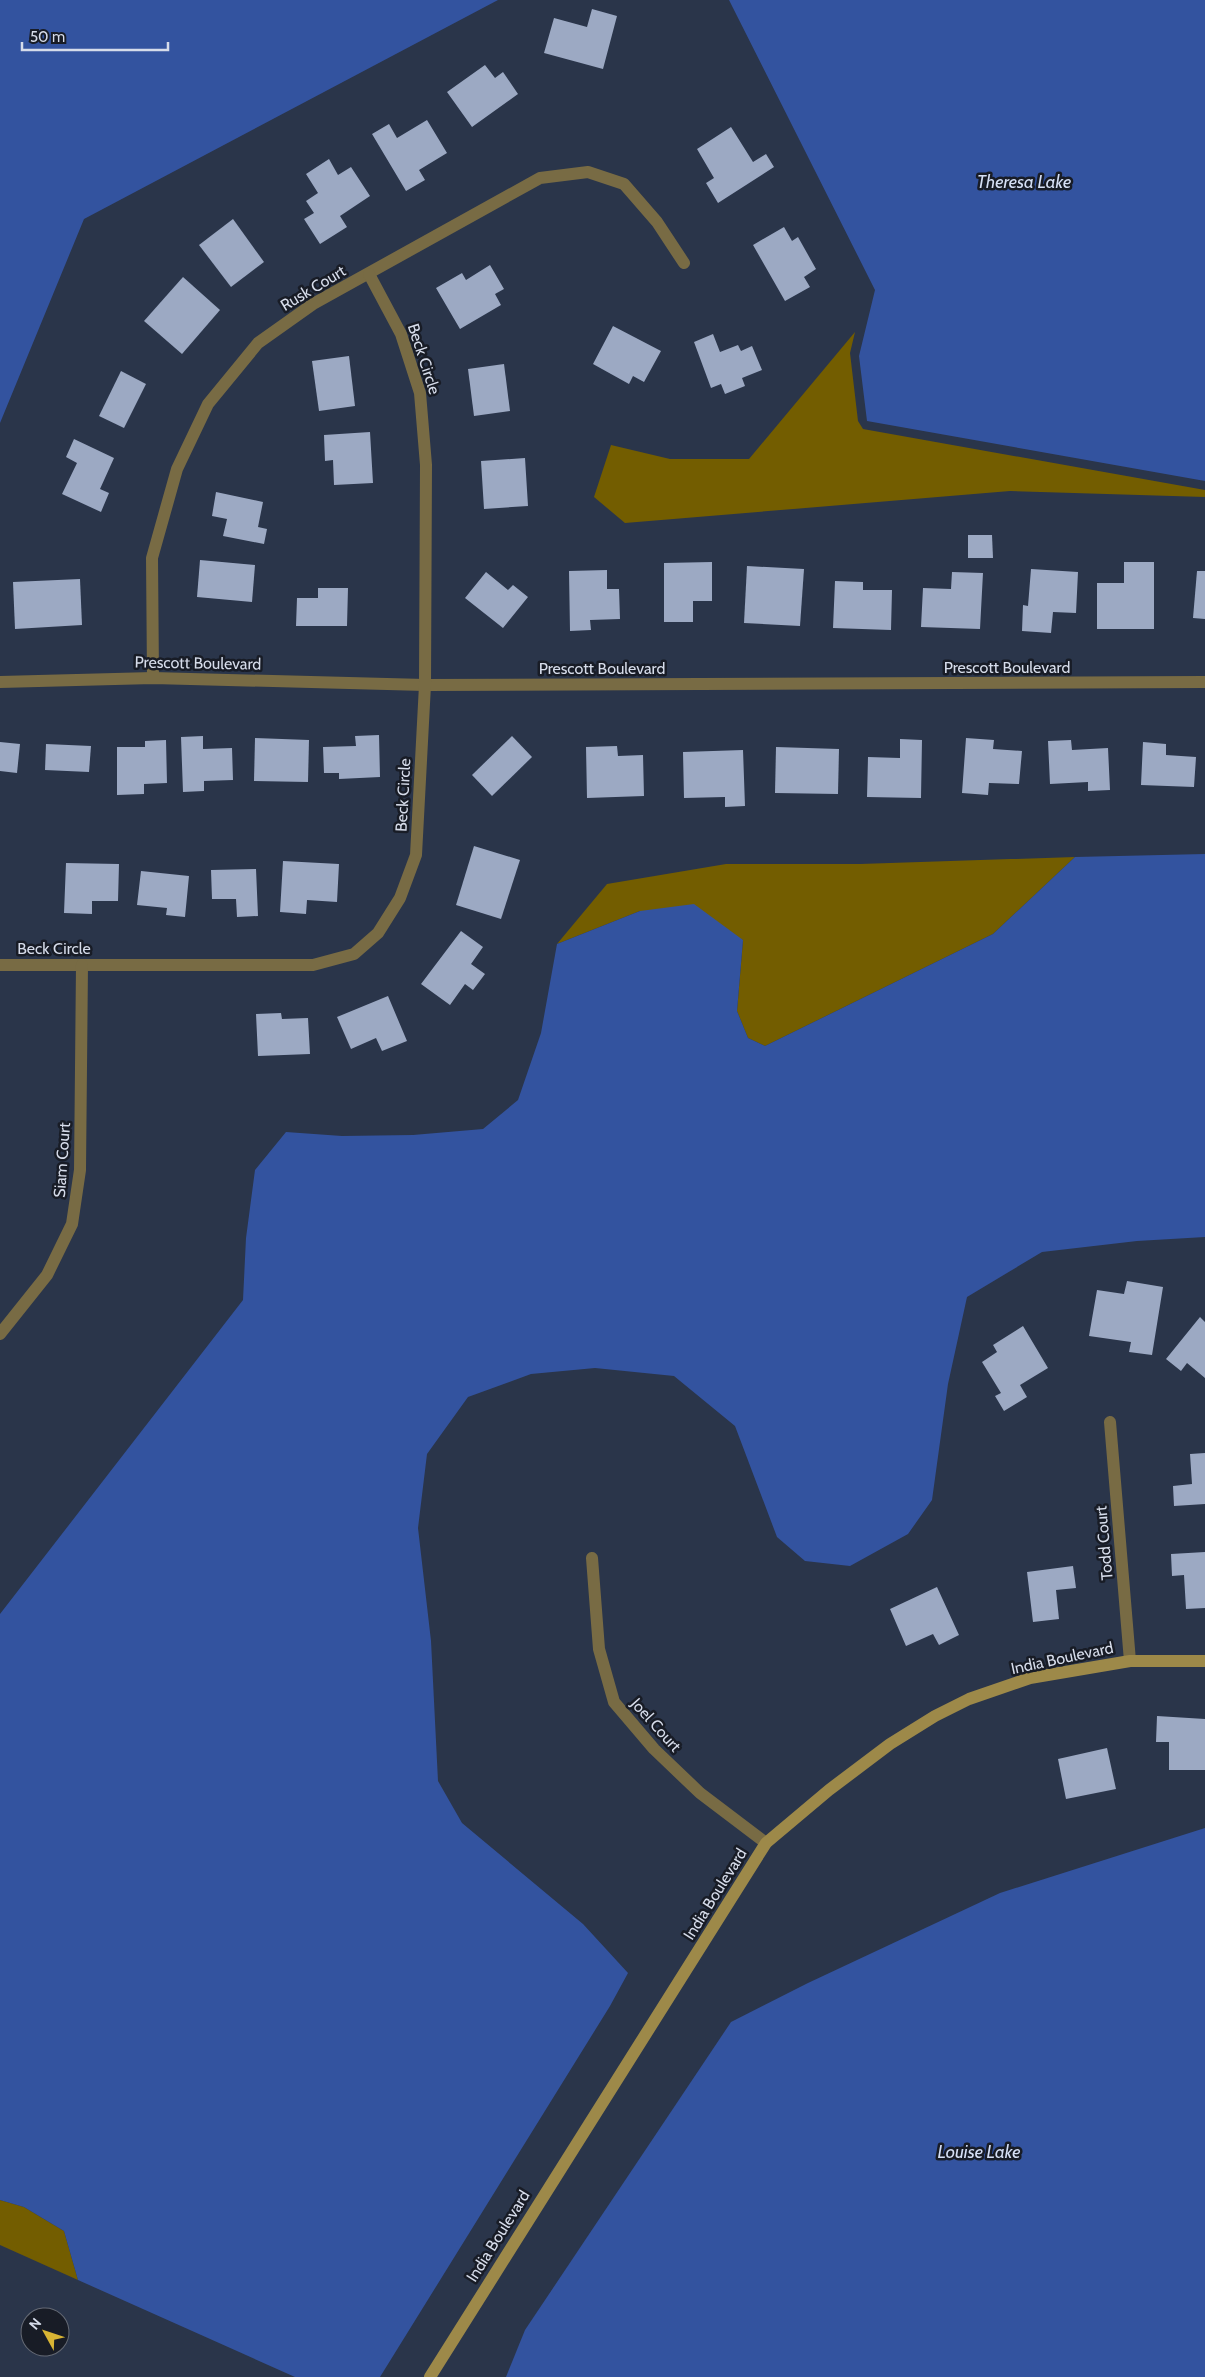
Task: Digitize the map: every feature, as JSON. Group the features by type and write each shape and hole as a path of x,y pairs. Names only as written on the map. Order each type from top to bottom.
{"street":[{"name":"Rusk Court","path":"153,678 152,558 177,469 208,404 258,343 313,304 540,178 588,172 624,184 657,222 684,263"},
{"name":"Beck Circle","path":"0,965 313,964 354,954 378,933 400,898 416,855 425,685 426,465 420,393 401,334 369,274"},
{"name":"Prescott Boulevard","path":"0,682 153,678 425,685 1205,682"},
{"name":"Siam Court","path":"0,1334 47,1275 72,1224 80,1170 82,965"},
{"name":"Todd Court","path":"1110,1422 1130,1661"},
{"name":"Joel Court","path":"592,1558 599,1649 614,1702 654,1749 700,1793 766,1843"},
{"name":"India Boulevard","path":"430,2377 766,1843 829,1790 890,1744 936,1716 969,1699 1030,1678 1130,1661 1205,1661"}],"shaded area":[{"path":"855,332 850,353 858,421 863,429 1205,490 1205,497 1010,491 625,523 594,497 611,445 670,459 749,459"},
{"path":"1075,857 993,934 765,1046 748,1038 737,1011 743,940 640,911 557,944 607,884 726,864 860,864"},
{"path":"0,2200 24,2207 64,2231 78,2280 0,2245"}],"water":[{"path":"0,0 498,0 84,219 0,423"},
{"name":"Theresa Lake","path":"729,0 1205,0 1205,481 867,421 859,356 875,290"},
{"path":"1205,854 1205,1237 1137,1241 1042,1252 967,1297 948,1384 932,1500 908,1534 850,1566 805,1561 777,1537 735,1426 674,1376 595,1368 531,1374 468,1397 427,1454 418,1528 431,1641 438,1781 462,1823 583,1924 628,1973 610,2006 380,2377 295,2377 78,2280 64,2231 24,2207 0,2200 0,1614 243,1300 246,1238 255,1170 286,1132 342,1136 413,1135 483,1129 518,1100 541,1033 557,944 640,911 694,904 743,940 737,1011 748,1038 765,1046 993,934 1075,857"},
{"name":"Louise Lake","path":"1205,1828 1205,2377 506,2377 525,2330 731,2022 808,1983 1000,1893"}],"building":[{"path":"592,9 617,16 603,69 544,53 554,18 587,27"},
{"path":"485,65 495,78 503,72 518,94 472,127 447,92"},
{"path":"427,120 447,153 419,170 425,180 406,191 372,134 389,124 397,138"},
{"path":"731,127 753,162 766,154 774,167 718,203 706,183 714,178 697,149"},
{"path":"329,159 338,175 351,167 370,196 340,216 347,227 320,244 304,219 314,213 306,201 318,193 306,174"},
{"path":"233,219 264,262 231,287 199,245"},
{"path":"784,227 792,241 798,237 816,269 804,277 810,287 785,301 753,245"},
{"path":"490,265 504,289 495,294 501,305 460,329 436,288 462,273 466,280"},
{"path":"183,277 220,310 182,354 144,321"},
{"path":"613,326 661,351 644,382 633,376 629,384 593,364"},
{"path":"713,334 720,352 738,345 741,351 752,346 762,370 742,378 745,386 725,394 721,384 711,388 694,342"},
{"path":"349,356 355,406 319,411 312,361"},
{"path":"504,364 510,411 474,416 468,369"},
{"path":"121,371 146,384 124,428 99,416"},
{"path":"370,432 373,483 334,485 333,460 325,461 324,435"},
{"path":"74,439 114,458 100,489 109,493 101,512 62,494 77,463 66,457"},
{"path":"525,458 528,506 484,509 481,461"},
{"path":"216,492 263,502 258,527 267,529 264,544 223,536 227,519 212,516"},
{"path":"968,535 992,535 993,558 968,558"},
{"path":"200,560 255,565 252,602 197,597"},
{"path":"712,562 712,601 693,601 693,622 664,622 664,563"},
{"path":"1124,562 1154,562 1154,629 1097,629 1097,583 1124,583"},
{"path":"747,566 804,569 800,626 744,623"},
{"path":"1031,569 1078,572 1076,613 1053,612 1051,633 1022,631 1023,605 1028,606"},
{"path":"607,570 607,589 619,589 620,619 590,620 591,630 570,631 569,571"},
{"path":"1197,571 1205,571 1205,619 1193,618"},
{"path":"486,572 508,590 513,585 528,597 503,628 465,598"},
{"path":"952,572 983,573 980,629 921,627 923,588 951,589"},
{"path":"80,579 82,625 15,629 13,582"},
{"path":"835,581 863,582 863,590 892,590 891,630 833,628"},
{"path":"318,588 348,588 347,626 296,626 297,598 318,598"},
{"path":"379,735 380,777 339,779 339,773 324,773 323,747 356,746 355,736"},
{"path":"203,736 203,749 232,748 233,780 204,781 204,791 183,792 181,737"},
{"path":"512,736 532,757 492,796 472,775"},
{"path":"255,738 309,740 308,782 254,781"},
{"path":"966,738 994,740 993,749 1022,751 1019,784 989,783 988,795 962,793"},
{"path":"900,739 922,740 921,798 867,797 868,757 900,758"},
{"path":"166,740 167,783 144,784 144,794 117,795 117,747 145,747 145,741"},
{"path":"1071,740 1072,750 1108,748 1110,790 1088,791 1088,782 1050,784 1048,741"},
{"path":"0,742 20,744 17,773 0,771"},
{"path":"1143,742 1166,744 1166,755 1196,757 1194,787 1141,785"},
{"path":"46,744 91,746 89,772 45,770"},
{"path":"617,746 618,756 643,755 644,796 587,798 586,747"},
{"path":"776,747 839,749 838,794 775,793"},
{"path":"743,750 745,806 725,807 725,797 684,798 683,752"},
{"path":"474,846 520,860 501,919 456,905"},
{"path":"283,861 339,864 337,902 307,900 306,914 280,912"},
{"path":"66,863 119,864 118,901 92,901 92,914 64,913"},
{"path":"256,869 258,916 237,917 236,899 212,899 211,870"},
{"path":"141,871 189,876 185,917 166,915 167,908 137,905"},
{"path":"461,931 483,947 471,964 485,974 473,990 465,984 450,1005 421,984"},
{"path":"388,996 407,1041 382,1051 376,1038 351,1049 337,1017"},
{"path":"281,1013 282,1019 308,1018 310,1054 258,1056 256,1014"},
{"path":"1127,1281 1163,1287 1152,1355 1129,1352 1131,1342 1089,1336 1097,1290 1124,1294"},
{"path":"1200,1317 1205,1322 1205,1378 1187,1363 1181,1371 1166,1359"},
{"path":"1023,1326 1048,1368 1020,1385 1027,1397 1004,1411 995,1396 1001,1393 982,1362 997,1352 993,1345"},
{"path":"1205,1453 1205,1504 1174,1506 1173,1486 1192,1484 1190,1454"},
{"path":"1205,1552 1205,1608 1186,1609 1184,1575 1172,1576 1171,1554"},
{"path":"1073,1566 1076,1588 1056,1590 1059,1619 1033,1622 1027,1572"},
{"path":"937,1587 959,1635 939,1645 933,1634 906,1646 890,1609"},
{"path":"1157,1716 1205,1719 1205,1770 1169,1770 1169,1742 1156,1742"},
{"path":"1107,1748 1116,1789 1066,1799 1058,1759"}]}
